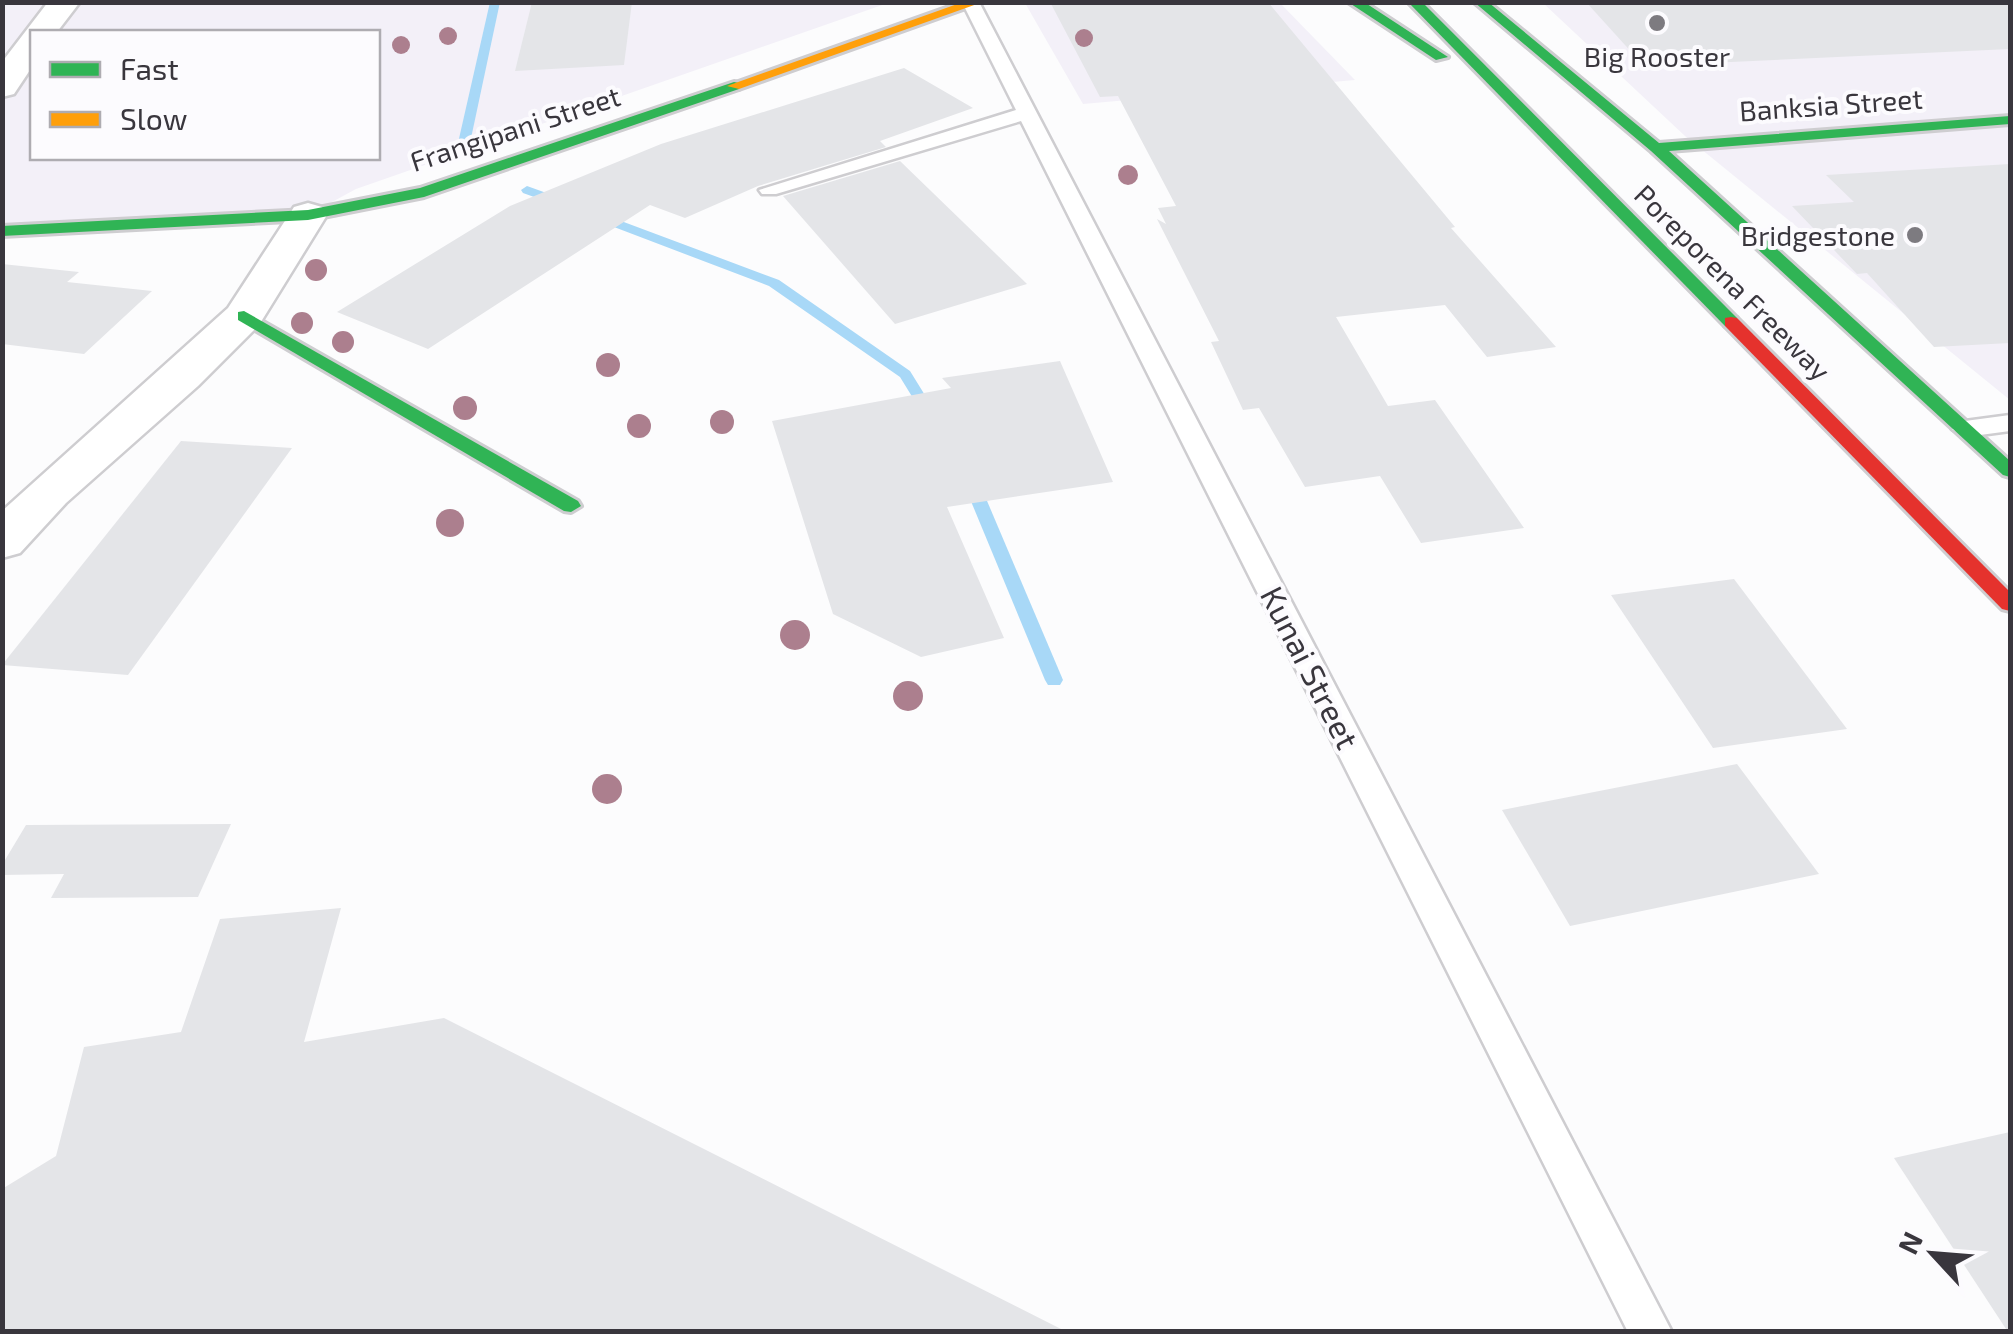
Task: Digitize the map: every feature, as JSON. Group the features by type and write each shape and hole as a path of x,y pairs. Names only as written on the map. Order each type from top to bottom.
{"main road":[{"path":"1354,2 1418,45 1493,84"},
{"name":"Poreporena Freeway","path":"1414,2 2010,604"},
{"name":"Frangipani Street","path":"2,230 308,215 424,192 970,3"},
{"name":"Poreporena Freeway","path":"1487,6 1656,148 2010,471"},
{"name":"Banksia Street","path":"1656,148 2010,120"},
{"path":"244,316 571,506"}],"street":[{"path":"43,30 65,2"},
{"path":"2,88 30,46"},
{"path":"2,541 49,492 182,378 244,316 308,215"}],"lane":[{"name":"Kunai Street","path":"970,3 1651,1332"},
{"path":"769,190 1027,113"},
{"path":"1964,429 2010,423"}],"shaded area":[{"path":"3,3 888,3 356,189 308,215 3,231"},
{"path":"1025,3 1280,3 1355,80 1083,104"},
{"path":"1543,3 2010,3 2010,400 1685,136"}],"building":[{"path":"532,2 632,2 624,65 515,71"},
{"path":"1050,2 1268,2 1455,227 1451,228 1556,347 1487,357 1445,305 1336,317 1388,406 1435,400 1524,528 1421,543 1380,476 1305,487 1259,408 1243,410 1211,342 1219,341 1157,219 1166,224 1158,208 1176,206 1118,96 1100,97"},
{"path":"1586,2 2010,2 2010,49 1644,66"},
{"path":"904,68 973,108 880,141 886,147 758,186 685,218 650,205 428,349 337,312 510,206 661,144"},
{"path":"900,161 1027,284 895,324 783,196"},
{"name":"Bridgestone","path":"2010,164 2010,343 1934,347 1867,273 1857,274 1792,206 1854,202 1826,175"},
{"path":"2,264 79,272 67,282 152,291 84,354 2,344"},
{"path":"1060,361 1113,482 947,507 1004,638 921,657 833,614 772,421 951,388 942,378"},
{"path":"181,441 292,448 128,675 2,665"},
{"path":"1734,579 1847,729 1713,748 1611,595"},
{"path":"1737,764 1819,874 1570,926 1502,810"},
{"path":"231,824 198,897 51,898 64,874 2,875 2,865 26,825"},
{"path":"341,908 304,1042 444,1018 1067,1332 2,1332 2,1189 56,1156 84,1047 181,1032 220,919"},
{"path":"2010,1132 2010,1332 2008,1332 1894,1158"}],"waterway":[{"path":"464,143 495,2"},
{"path":"527,190 559,202"},
{"path":"597,216 774,283 905,374 929,413"},
{"path":"971,482 1054,680"}],"traffic: fast":[{"path":"1354,2 1441,57"},
{"path":"1414,2 1731,322"},
{"path":"1480,2 1656,148 2010,471"},
{"path":"2,231 308,215 424,192 734,86"},
{"path":"1656,148 2010,120"},
{"path":"244,316 571,506"}],"traffic: slow":[{"path":"734,86 971,4"}],"traffic: jam":[{"path":"1731,322 2010,604"}],"place":[{"name":"Big Rooster","path":"1657,23"},
{"name":"Bridgestone","path":"1915,235"}]}
